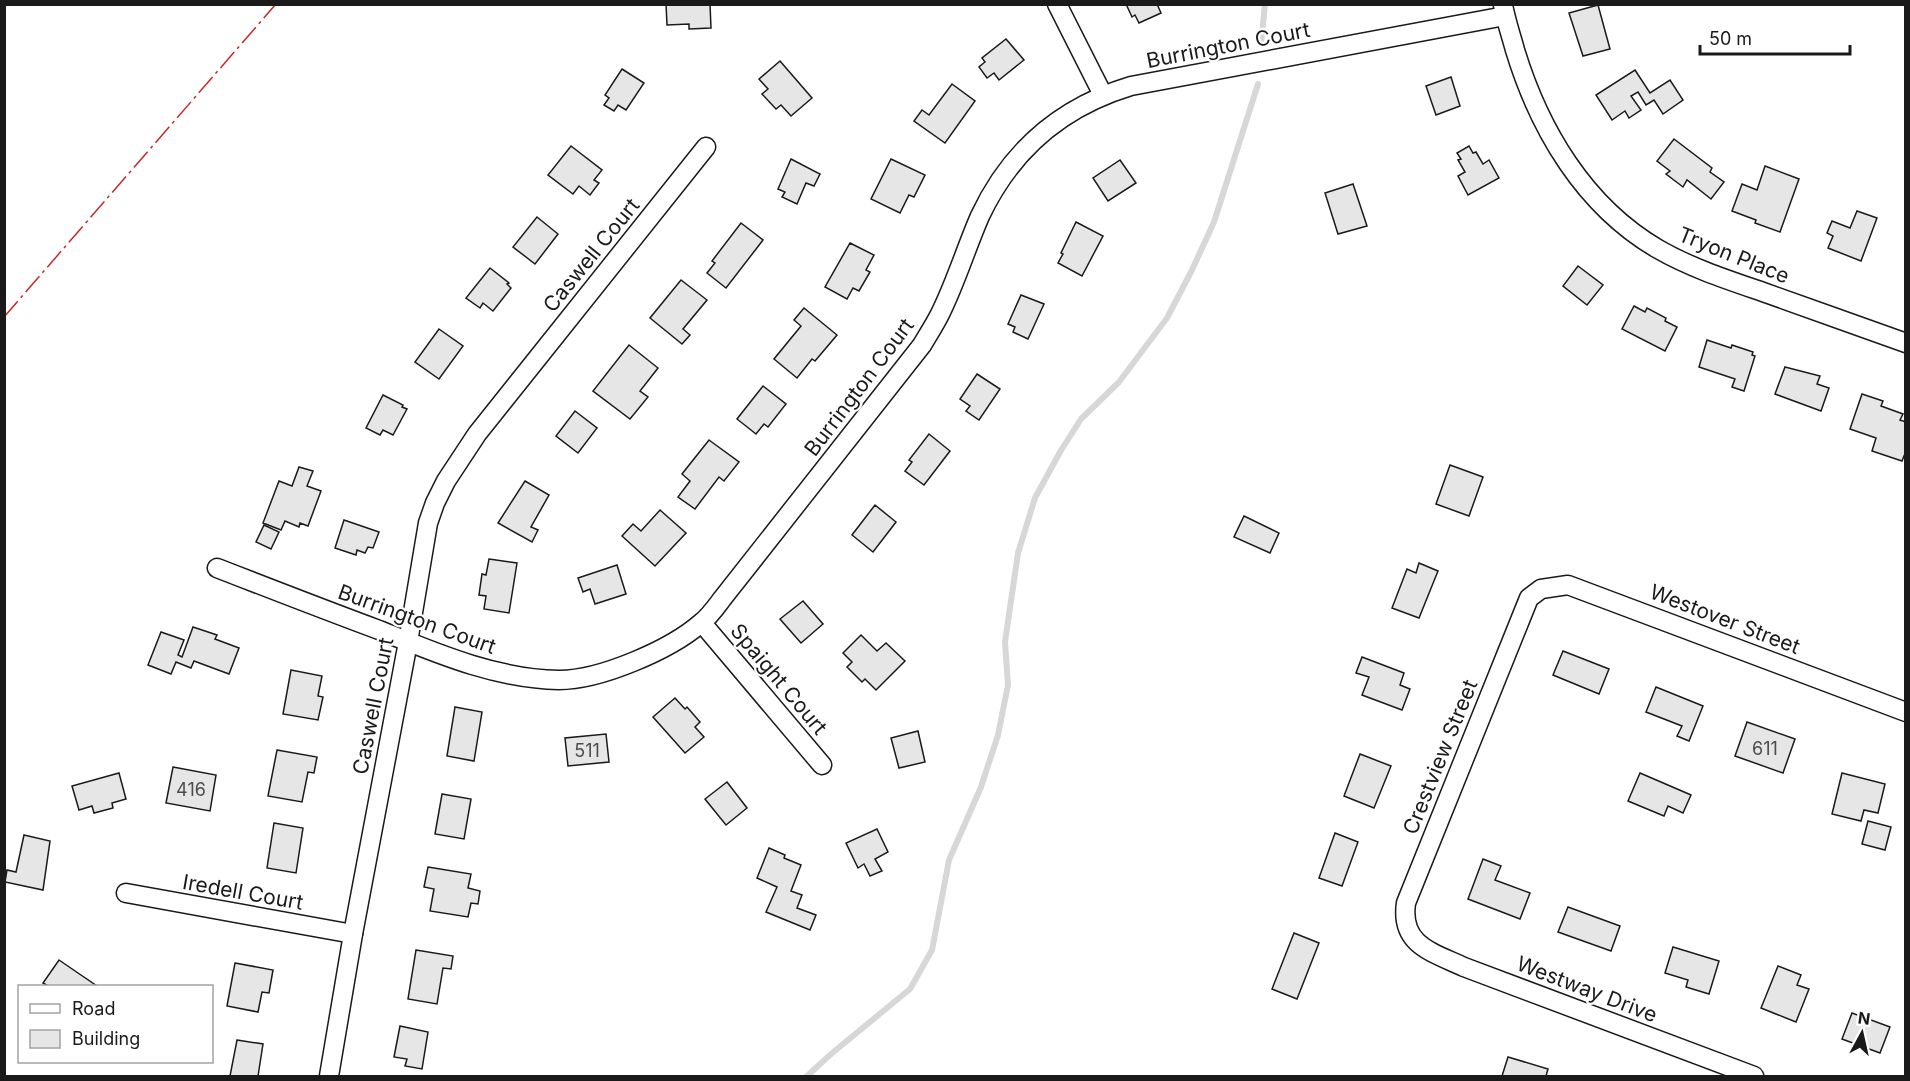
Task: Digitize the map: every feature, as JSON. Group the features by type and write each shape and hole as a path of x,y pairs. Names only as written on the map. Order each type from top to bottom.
{"street":[{"path":"1057,4 1103,95"},
{"name":"Burrington Court","path":"217,568 478,667 529,678 561,680 615,669 664,647 702,623 922,345 940,314 981,216 1009,166 1047,128 1103,95 1131,86 1504,10"},
{"name":"Tryon Place","path":"1504,10 1525,81 1551,138 1567,164 1587,189 1632,231 1658,249 1702,270 1905,343"},
{"name":"Caswell Court","path":"329,1077 352,934 408,642 428,523 435,503 446,481 477,434 706,147"},
{"name":"Westover Street","path":"1528,598 1541,589 1568,585 1905,712"},
{"name":"Crestview Street","path":"1410,935 1404,916 1406,903 1528,598"},
{"name":"Spaight Court","path":"702,623 822,765"},
{"name":"Iredell Court","path":"126,893 352,934"},
{"name":"Westway Drive","path":"1410,935 1417,943 1432,952 1464,967 1754,1077"}],"building":[{"path":"666,4 710,4 711,28 689,29 689,24 667,25"},
{"path":"1126,4 1157,4 1161,13 1139,23 1135,15 1132,17"},
{"path":"1598,5 1610,49 1583,56 1569,13"},
{"path":"1006,39 1024,60 999,80 994,73 987,78 979,67 985,62 982,58"},
{"path":"780,61 812,98 791,116 781,105 776,109 762,94 768,89 759,79"},
{"path":"622,69 644,83 626,110 618,105 614,111 604,105 609,98 605,95"},
{"path":"1635,70 1650,93 1670,80 1683,100 1663,114 1654,100 1646,105 1638,92 1631,96 1641,110 1629,118 1625,111 1612,120 1596,95"},
{"path":"1451,77 1460,106 1436,115 1426,86"},
{"path":"952,84 975,101 945,143 914,121 922,110 929,115"},
{"path":"1674,139 1712,168 1710,172 1724,182 1711,199 1687,180 1683,187 1666,174 1670,171 1657,161"},
{"path":"571,146 602,170 594,180 599,183 590,195 579,186 573,194 548,175"},
{"path":"1469,146 1473,153 1476,152 1483,164 1489,160 1499,178 1468,195 1458,176 1465,172 1457,153"},
{"path":"791,159 820,174 814,186 806,183 797,204 782,197 785,192 778,189"},
{"path":"891,159 925,175 914,197 909,195 900,213 871,199"},
{"path":"1120,160 1136,183 1108,201 1093,178"},
{"path":"1765,166 1799,179 1780,232 1732,211 1742,184 1757,190"},
{"path":"1353,184 1367,226 1338,234 1325,193"},
{"path":"1857,211 1877,218 1861,261 1828,248 1833,236 1827,233 1832,221 1850,228"},
{"path":"537,217 558,234 535,264 513,247"},
{"path":"1076,222 1103,236 1082,276 1058,263"},
{"path":"741,223 763,240 726,288 707,273 715,263 712,261"},
{"path":"850,243 874,255 866,270 870,272 859,291 853,288 847,299 825,287"},
{"path":"1578,266 1603,285 1587,305 1563,286"},
{"path":"490,268 509,283 507,284 511,288 493,311 483,303 480,308 466,298"},
{"path":"681,280 707,300 683,329 690,335 682,344 650,318"},
{"path":"1021,295 1044,304 1028,339 1013,332 1015,327 1008,324"},
{"path":"1634,306 1645,312 1647,308 1677,327 1665,351 1622,329"},
{"path":"804,308 837,335 815,361 812,359 797,378 774,359 801,326 794,320"},
{"path":"439,329 463,346 439,379 415,362"},
{"path":"1707,340 1753,352 1752,355 1755,356 1744,391 1732,387 1735,379 1699,367"},
{"path":"629,345 658,368 640,391 648,397 630,419 593,391"},
{"path":"1785,367 1820,376 1817,384 1829,388 1821,411 1775,394"},
{"path":"977,374 1000,389 979,420 966,411 970,406 960,399"},
{"path":"763,386 786,404 768,427 764,424 756,434 737,419"},
{"path":"1862,394 1883,401 1881,406 1903,414 1900,420 1906,422 1906,451 1902,461 1872,451 1876,438 1850,429"},
{"path":"383,395 407,409 393,435 383,430 380,435 366,428"},
{"path":"575,411 597,428 578,453 556,436"},
{"path":"929,434 950,451 924,485 905,471 912,462 909,460"},
{"path":"709,440 739,462 724,481 719,477 695,509 678,497 690,481 682,474"},
{"path":"1450,465 1483,477 1469,516 1436,504"},
{"path":"299,467 313,471 307,486 321,491 308,526 300,523 299,527 285,521 281,530 263,523 279,481 292,486"},
{"path":"525,481 549,495 531,527 538,530 532,542 498,523"},
{"path":"875,505 896,522 873,552 852,535"},
{"path":"660,510 686,533 655,566 622,536 633,524 641,531"},
{"path":"1244,516 1279,533 1270,553 1234,537"},
{"path":"344,520 379,532 373,548 368,547 365,553 357,550 356,555 335,548"},
{"path":"264,525 279,532 271,549 256,542"},
{"path":"489,559 517,563 509,613 484,609 486,596 479,595 482,574 486,575"},
{"path":"1419,563 1438,571 1419,618 1392,608 1407,569 1416,573"},
{"path":"617,565 626,594 595,604 590,589 583,592 578,578"},
{"path":"803,601 823,624 801,643 780,619"},
{"path":"193,627 217,635 215,639 239,648 229,674 194,661 191,668 176,662 171,674 148,665 161,632 184,640 178,655 182,657"},
{"path":"861,635 877,651 886,643 905,661 876,690 865,679 862,682 847,667 852,662 843,653"},
{"path":"1563,651 1609,669 1599,694 1553,675"},
{"path":"1362,657 1404,673 1400,685 1410,689 1402,710 1362,695 1369,677 1356,673"},
{"path":"291,670 322,676 318,696 323,697 318,720 283,714"},
{"path":"1656,687 1703,706 1689,741 1677,736 1682,726 1646,712"},
{"path":"675,698 685,709 687,707 700,722 695,727 704,737 685,753 653,717"},
{"path":"455,707 482,712 474,761 447,756"},
{"path":"1747,722 1795,739 1783,773 1735,756"},
{"path":"918,731 925,762 899,768 891,738"},
{"path":"606,734 609,762 568,766 565,738"},
{"path":"277,750 317,757 314,773 308,772 302,802 268,796"},
{"path":"1360,754 1391,766 1374,808 1344,796"},
{"path":"173,767 216,775 210,811 166,803"},
{"path":"119,773 126,799 112,803 113,808 94,813 92,806 79,810 72,786"},
{"path":"1640,773 1691,795 1683,813 1668,806 1664,816 1628,801"},
{"path":"1842,773 1885,784 1878,813 1864,810 1861,821 1832,814"},
{"path":"727,782 747,808 726,825 705,799"},
{"path":"442,794 471,799 464,839 435,834"},
{"path":"1868,821 1891,827 1885,850 1862,844"},
{"path":"274,823 303,828 296,873 267,868"},
{"path":"877,829 888,852 875,859 882,871 870,876 864,864 858,868 846,843"},
{"path":"1335,833 1358,842 1342,886 1319,878"},
{"path":"24,835 50,841 43,890 5,882 7,870 16,872"},
{"path":"769,848 801,865 791,891 802,895 797,908 816,915 810,930 766,912 777,887 757,878"},
{"path":"1483,859 1501,866 1495,880 1530,893 1520,919 1468,899"},
{"path":"428,867 471,874 468,888 480,891 478,904 471,903 468,917 430,911 434,889 424,887"},
{"path":"1568,907 1620,926 1611,951 1558,932"},
{"path":"1294,933 1319,943 1297,999 1272,989"},
{"path":"1673,947 1719,961 1709,994 1686,987 1688,980 1665,973"},
{"path":"416,950 453,956 451,969 443,968 437,1004 408,999"},
{"path":"59,960 96,985 46,985 43,983"},
{"path":"235,963 273,970 269,993 262,992 258,1012 227,1006"},
{"path":"1778,966 1801,975 1797,985 1809,989 1796,1022 1761,1008"},
{"path":"1852,1013 1890,1027 1880,1053 1842,1039"},
{"path":"400,1026 428,1032 422,1069 405,1066 407,1059 394,1057"},
{"path":"237,1040 263,1044 258,1076 230,1076"},
{"path":"1508,1057 1548,1069 1546,1076 1502,1076"}],"waterway":[{"path":"1261,44 1265,4"},
{"path":"807,1076 910,989 932,950 949,860 981,787 998,735 1008,685 1005,642 1018,553 1035,498 1081,419 1119,382 1167,318 1214,222 1258,84"}],"power":[{"path":"4,317 276,4"}]}
